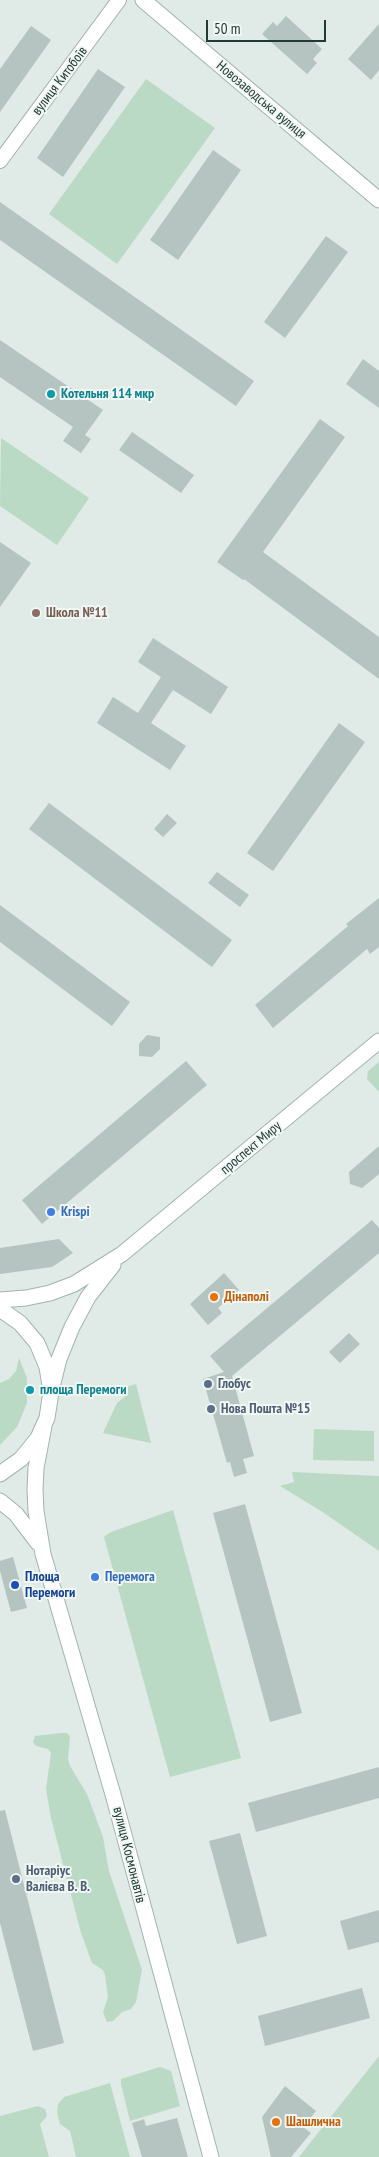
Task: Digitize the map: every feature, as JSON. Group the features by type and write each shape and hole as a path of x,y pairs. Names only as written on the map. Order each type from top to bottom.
{"main road":[{"name":"Новозаводська вулиця","path":"143,0 379,200"},
{"name":"проспект Миру","path":"0,1300 26,1298 50,1293 74,1284 122,1254 379,1041"},
{"name":"проспект Миру","path":"51,1392 59,1359 72,1327 88,1297 122,1254"},
{"path":"0,1309 20,1323 37,1343 47,1367 51,1392 49,1409 38,1438 26,1454 0,1474"},
{"name":"вулиця Космонавтів","path":"44,1426 36,1468 35,1490 36,1511 43,1554 112,1789 211,2157"},
{"name":"вулиця Космонавтів","path":"0,1501 27,1526 43,1554"}],"street":[{"name":"вулиця Китобоїв","path":"0,161 119,0"}],"green space":[{"path":"146,79 215,128 117,264 49,214"},
{"path":"1,438 89,498 57,545 0,506"},
{"path":"379,1062 379,1092 367,1079 368,1071"},
{"path":"19,1358 27,1378 27,1403 17,1427 0,1445 0,1383 9,1379 16,1371"},
{"path":"136,1384 151,1443 103,1433 117,1403 128,1394 126,1387"},
{"path":"314,1429 374,1431 374,1461 313,1460"},
{"path":"292,1472 379,1476 379,1551 321,1511 280,1486 294,1482"},
{"path":"173,1510 241,1758 170,1777 104,1537 111,1532"},
{"path":"67,1733 70,1737 68,1759 70,1766 87,1794 103,1837 109,1871 142,1970 136,2002 131,2009 122,2012 113,2021 107,2022 103,2012 108,1997 105,1975 103,1970 92,1963 81,1933 51,1818 46,1789 51,1753 48,1749 36,1746 33,1742 35,1736"},
{"path":"379,2056 379,2157 299,2157"},
{"path":"160,2067 171,2071 180,2106 130,2121 121,2079"},
{"path":"110,2083 130,2157 76,2157 70,2131 60,2124 57,2112 58,2104 64,2097"},
{"path":"38,2106 45,2109 47,2116 40,2124 49,2157 0,2157 0,2116"}],"building":[{"path":"286,16 322,49 313,59 317,63 307,74 262,34 273,22 277,26"},
{"path":"379,24 379,70 371,80 348,59"},
{"path":"31,26 51,40 0,112 0,69"},
{"path":"98,69 125,87 63,177 37,158"},
{"path":"213,150 241,170 178,260 150,240"},
{"path":"0,202 254,381 236,406 0,240"},
{"path":"326,236 348,252 285,338 264,322"},
{"name":"Котельня 114 мкр","path":"0,340 103,410 85,435 91,439 81,453 63,441 73,427 0,377"},
{"path":"363,359 379,371 379,408 346,384"},
{"path":"320,419 345,437 263,552 379,637 379,679 244,579 217,562"},
{"path":"132,432 194,475 181,493 119,450"},
{"path":"0,542 31,563 0,607"},
{"path":"153,638 228,687 211,714 173,690 151,723 186,746 170,770 97,723 113,697 138,713 161,677 138,662"},
{"path":"339,723 365,742 273,871 247,853"},
{"path":"49,803 232,940 212,967 29,829"},
{"path":"167,814 177,823 163,837 154,829"},
{"path":"217,872 249,895 240,907 208,883"},
{"path":"379,898 379,947 370,954 367,949 273,1028 255,1005 348,926 346,924"},
{"path":"0,905 130,1002 112,1026 0,942"},
{"path":"147,1035 160,1037 160,1049 152,1057 139,1056 139,1044"},
{"path":"186,1061 207,1085 42,1224 22,1200"},
{"path":"379,1146 379,1174 362,1188 350,1184 349,1172"},
{"path":"372,1220 379,1228 379,1253 232,1376 254,1456 243,1459 247,1473 234,1477 230,1462 227,1463 203,1379 224,1372 210,1356"},
{"path":"59,1239 73,1253 52,1267 0,1274 0,1248"},
{"name":"Дінаполі","path":"224,1273 239,1290 218,1308 222,1313 208,1325 190,1304"},
{"path":"349,1333 360,1344 340,1363 329,1352"},
{"path":"245,1504 302,1713 270,1722 213,1513"},
{"path":"13,1557 27,1608 11,1612 0,1571 0,1561"},
{"path":"379,1767 379,1798 256,1832 248,1803"},
{"path":"5,1810 64,2043 33,2051 0,1923 0,1811"},
{"path":"240,1833 267,1936 237,1944 209,1841"},
{"path":"379,1910 379,1942 348,1950 340,1921"},
{"path":"362,1988 370,2018 265,2046 258,2016"},
{"name":"Шашлична","path":"285,2086 316,2111 303,2127 311,2133 291,2157 271,2157 262,2117"},
{"path":"177,2118 188,2157 142,2157 132,2123 144,2119 146,2126"}],"place":[{"name":"Котельня 114 мкр","path":"51,394"},
{"name":"Школа №11","path":"36,613"},
{"name":"Krispi","path":"51,1212"},
{"name":"Дінаполі","path":"214,1297"},
{"name":"Глобус","path":"208,1384"},
{"name":"площа Перемоги","path":"30,1390"},
{"name":"Нова Пошта №15","path":"211,1409"},
{"name":"Перемога","path":"95,1577"},
{"name":"Площа Перемоги","path":"15,1585"},
{"name":"Нотаріус Валієва В. В.","path":"16,1879"},
{"name":"Шашлична","path":"276,2122"}]}
